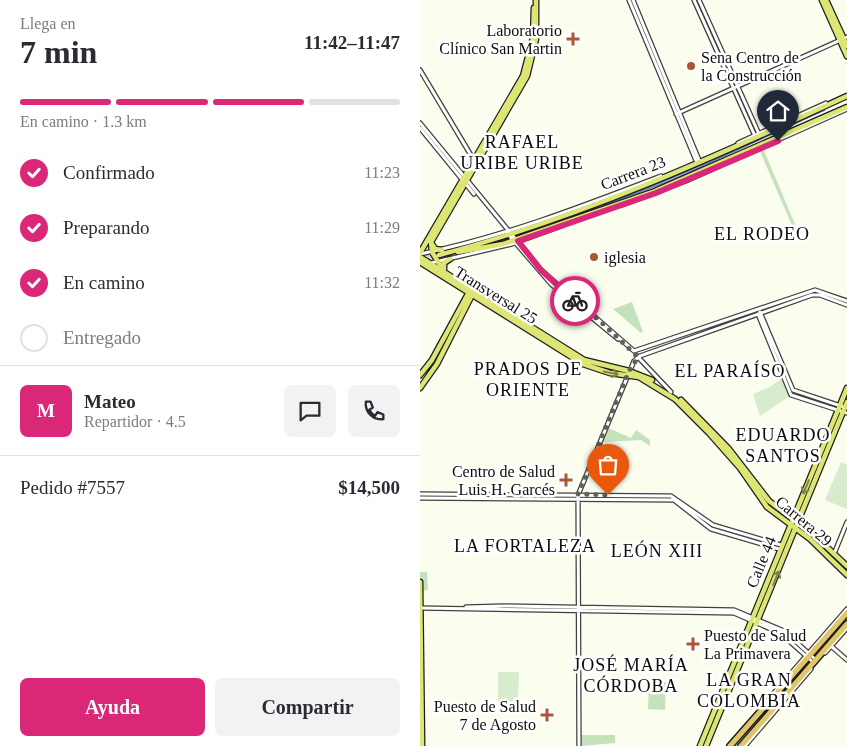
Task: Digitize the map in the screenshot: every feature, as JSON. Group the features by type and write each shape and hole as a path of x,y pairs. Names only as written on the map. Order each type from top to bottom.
{"highway":[{"path":"729,746 847,613"},
{"path":"743,746 847,624"}],"main road":[{"path":"420,254 516,93 527,66 533,38 535,0"},
{"path":"822,0 847,46"},
{"path":"826,0 843,39 847,56"},
{"name":"Carrera 23","path":"437,259 668,175 847,95"},
{"path":"832,103 829,110 836,112"},
{"path":"516,241 655,191 846,108"},
{"path":"432,252 430,244 464,180"},
{"path":"500,236 506,239 503,244"},
{"path":"433,239 432,244 434,248 442,250"},
{"name":"Carrera 23","path":"437,259 516,241"},
{"name":"Transversal 25","path":"432,252 446,272 589,362 647,378 670,393"},
{"name":"Transversal 25","path":"420,254 437,259"},
{"path":"446,272 444,264 450,259"},
{"name":"Transversal 25","path":"422,264 583,364 595,369 628,373"},
{"path":"420,375 432,360 470,294 475,290"},
{"path":"420,388 436,364 470,294"},
{"name":"Calle 44","path":"795,520 847,388"},
{"name":"Carrera 29","path":"670,393 710,428 743,466 766,498 795,520 847,566"},
{"name":"Carrera 29","path":"670,393 710,432 740,468 766,507 792,526 847,575"},
{"name":"Calle 44","path":"706,746 758,622 792,526 847,402"},
{"name":"Calle 44","path":"700,746 778,546 792,526"},
{"path":"420,582 422,746"}],"street":[{"path":"629,0 678,113"},
{"path":"633,0 697,162 847,95"},
{"path":"694,0 759,134"},
{"path":"699,0 754,136"},
{"path":"678,113 843,39"},
{"path":"420,70 475,162"},
{"name":"Carrera 23","path":"422,264 437,259 450,259 516,241 686,181 846,108"},
{"path":"420,123 464,180"},
{"path":"420,128 508,232 553,281 633,351 670,393"},
{"path":"420,254 508,232"},
{"path":"579,746 578,497 628,373 638,357 816,290 847,301"},
{"path":"633,351 639,352 816,294 847,305"},
{"path":"759,312 795,391 845,410"},
{"path":"759,312 792,395 838,407"},
{"path":"420,494 674,500 712,527 778,546"},
{"path":"420,498 578,497"},
{"path":"834,554 847,522"},
{"path":"420,608 465,608 468,606 734,610 780,633 815,662 847,628"},
{"path":"826,635 847,609"},
{"path":"831,646 847,660"}],"green space":[{"path":"763,148 797,229 794,230 759,149"},
{"path":"632,302 643,332 641,333 613,309"},
{"path":"783,377 791,395 760,416 753,394 770,387"},
{"path":"606,427 631,438 636,430 650,440 650,446 641,440 603,442 603,455 595,455"},
{"path":"841,462 847,465 847,509 825,500"},
{"path":"420,572 427,572 428,590 420,591"},
{"path":"498,672 519,672 518,702 498,702"},
{"path":"649,682 666,682 665,710 648,709"},
{"path":"581,735 615,735 615,743 581,746"}],"water":[{"path":"825,110 672,180 602,206 672,178"}],"tunnel":[{"path":"421,259 439,255"},
{"path":"424,261 439,258"}],"way so far":[{"path":"575,301 599,320 638,357 629,371 578,494 608,495"}],"place":[{"name":"Laboratorio Clínico San Martin","path":"573,39"},
{"name":"Sena Centro de la Construcción","path":"691,66"},
{"name":"iglesia","path":"594,257"},
{"name":"Centro de Salud Luis H. Garcés","path":"566,480"},
{"name":"Puesto de Salud La Primavera","path":"693,644"},
{"name":"Puesto de Salud 7 de Agosto","path":"547,715"}],"district":[{"name":"RAFAEL URIBE URIBE","path":"522,152"},
{"name":"EL RODEO","path":"762,234"},
{"name":"EL PARAÍSO","path":"730,371"},
{"name":"PRADOS DE ORIENTE","path":"528,379"},
{"name":"EDUARDO SANTOS","path":"783,445"},
{"name":"LA FORTALEZA","path":"525,546"},
{"name":"LEÓN XIII","path":"657,551"},
{"name":"JOSÉ MARÍA CÓRDOBA","path":"631,675"},
{"name":"LA GRAN COLOMBIA","path":"749,690"}],"route":[{"path":"575,301 541,270 518,241 656,193 778,141"}]}
